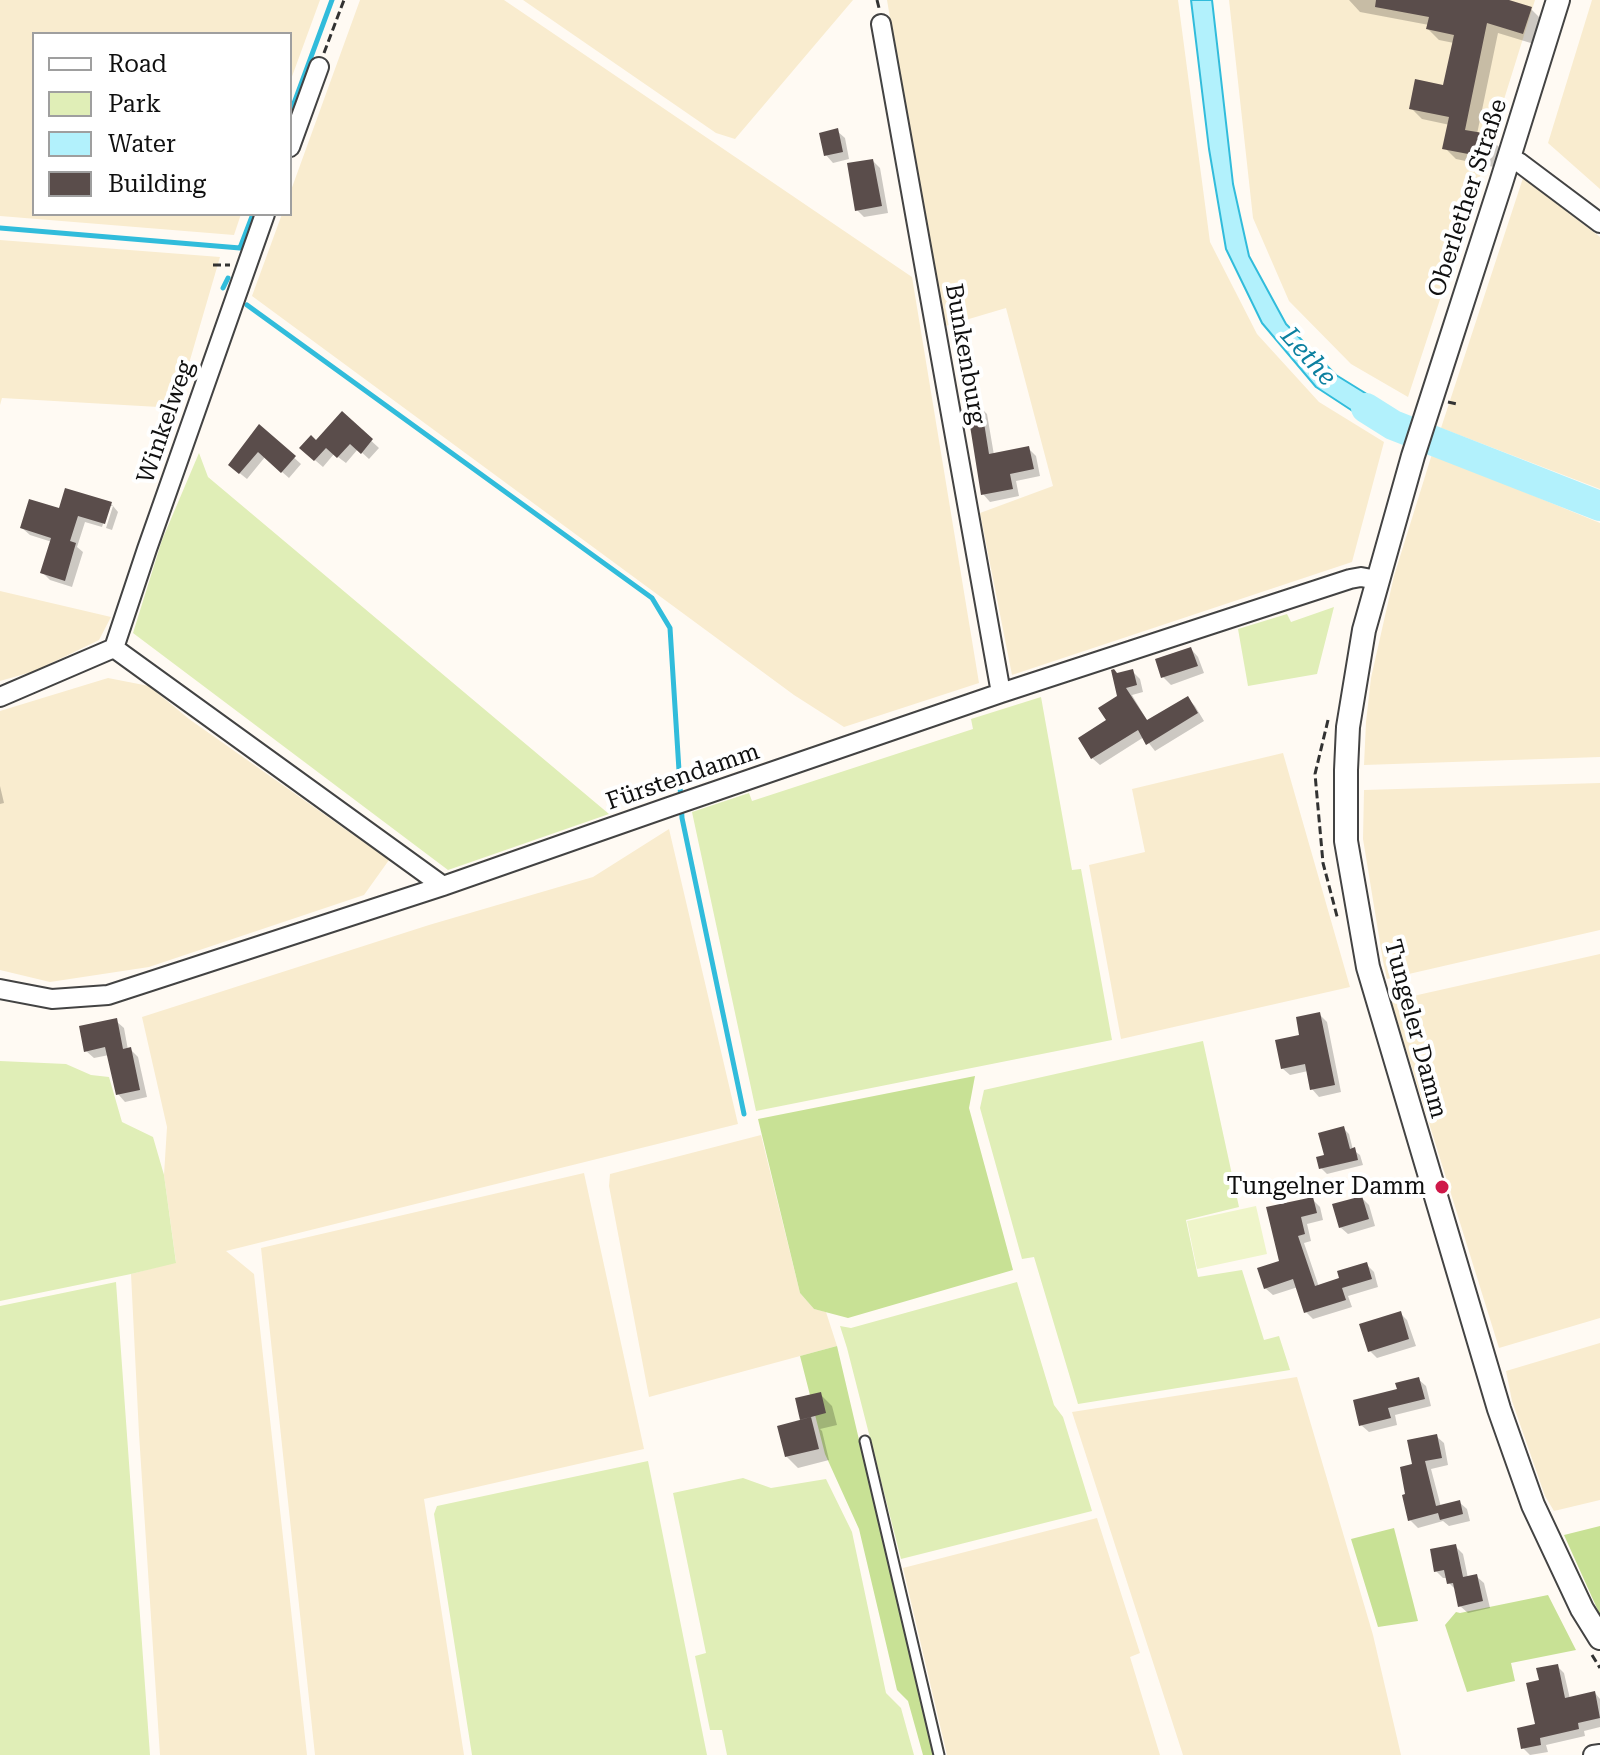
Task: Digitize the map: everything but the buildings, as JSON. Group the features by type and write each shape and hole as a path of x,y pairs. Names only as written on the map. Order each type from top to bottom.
{"street":[{"name":"Oberlether Straße","path":"1426,412 1558,0"},
{"name":"Bunkenburg","path":"881,24 1001,693"},
{"path":"292,141 319,67"},
{"path":"1509,157 1600,223"},
{"name":"Winkelweg","path":"114,648 264,216"},
{"name":"Tungeler Damm","path":"1426,412 1364,630 1348,727 1346,841 1368,967 1499,1409 1533,1505 1582,1609 1600,1638"},
{"name":"Fürstendamm","path":"0,989 52,999 108,995 443,886 1001,693 1350,579 1361,577 1377,580"},
{"path":"0,697 114,648 443,886"},
{"path":"1593,1755 1600,1754"}],"lane":[{"path":"865,1441 939,1755"}],"path":[{"path":"319,67 344,0"}],"shaded area":[{"path":"0,0 320,0 292,77 292,32 32,32 32,216 240,216 234,235 0,216"},
{"path":"360,0 504,0 912,277 979,683 844,727 794,695 252,296 281,216 292,216 292,187"},
{"path":"523,0 853,0 735,139 716,133"},
{"path":"887,0 1178,0 1210,242 1257,334 1319,402 1384,442 1352,562 1012,675 980,513 1053,486 1006,308 942,327"},
{"path":"1229,0 1535,0 1408,397 1351,364 1289,301 1253,218"},
{"path":"1592,0 1600,0 1600,189 1548,143"},
{"path":"1523,178 1600,237 1600,489 1441,428"},
{"path":"0,240 220,257 176,408 2,398 0,405"},
{"path":"1432,454 1600,523 1600,757 1364,765 1371,678 1394,576"},
{"path":"0,591 111,617 99,640 35,671 0,681"},
{"path":"108,678 149,686 189,719 389,860 364,895 149,967 50,982 0,970 0,711"},
{"path":"1283,753 1350,987 1121,1039 1089,865 1145,852 1132,789"},
{"path":"1600,783 1600,930 1387,979 1363,839 1364,790"},
{"path":"669,829 738,1124 226,1251 254,1274 307,1755 160,1755 131,1274 176,1262 164,1175 167,1127 142,1017 429,925 593,877"},
{"path":"1600,954 1600,1318 1499,1348 1391,1001"},
{"path":"761,1135 800,1293 814,1309 826,1312 837,1346 649,1397 609,1186 610,1174"},
{"path":"584,1173 644,1449 424,1499 464,1755 315,1755 261,1248"},
{"path":"1600,1343 1600,1500 1554,1511 1545,1496 1512,1401 1506,1371"},
{"path":"1297,1377 1373,1635 1401,1755 1183,1755 1072,1412"},
{"path":"1097,1518 1140,1653 1130,1657 1160,1755 947,1755 903,1568"}],"green space":[{"path":"199,453 208,477 609,814 448,870 133,633 162,540"},
{"path":"1334,607 1317,674 1248,686 1238,629 1287,614 1291,622"},
{"path":"1041,697 1072,870 1081,869 1112,1040 756,1111 692,812 749,793 752,801 973,729 971,719"},
{"path":"1203,1041 1239,1207 1186,1220 1198,1277 1242,1270 1264,1340 1279,1336 1290,1370 1078,1404 1034,1257 1022,1259 980,1108 984,1090"},
{"path":"0,1061 66,1064 91,1075 109,1077 122,1122 153,1137 164,1175 176,1263 0,1301"},
{"path":"975,1076 969,1108 1013,1270 848,1318 814,1309 800,1293 758,1119"},
{"path":"1256,1206 1267,1254 1197,1269 1187,1221"},
{"path":"116,1282 150,1755 0,1755 0,1306"},
{"path":"1017,1282 1054,1405 1063,1417 1092,1511 901,1559 840,1326 851,1328"},
{"path":"837,1346 933,1755 923,1755 908,1701 897,1690 859,1529 825,1454 800,1356"},
{"path":"648,1461 707,1755 472,1755 434,1514 437,1506"},
{"path":"743,1478 771,1488 826,1479 852,1532 886,1693 901,1708 914,1755 727,1755 722,1730 710,1730 695,1656 706,1653 673,1493"},
{"path":"1600,1526 1600,1615 1564,1535"},
{"path":"1394,1528 1418,1621 1378,1627 1351,1539"},
{"path":"1548,1595 1576,1650 1511,1663 1515,1681 1467,1692 1445,1625 1456,1612"}],"water":[{"path":"1191,0 1212,0 1233,184 1249,256 1286,324 1336,375 1404,417 1397,440 1316,387 1262,323 1226,249 1209,149"}],"waterway":[{"path":"292,109 332,0"},
{"path":"0,228 240,248 252,216"},
{"path":"223,288 228,278"},
{"path":"247,305 652,598 670,628 682,818 744,1114"},
{"name":"Lethe","path":"1366,408 1393,425 1600,506"}],"place":[{"name":"Tungelner Damm","path":"1442,1187"}]}
